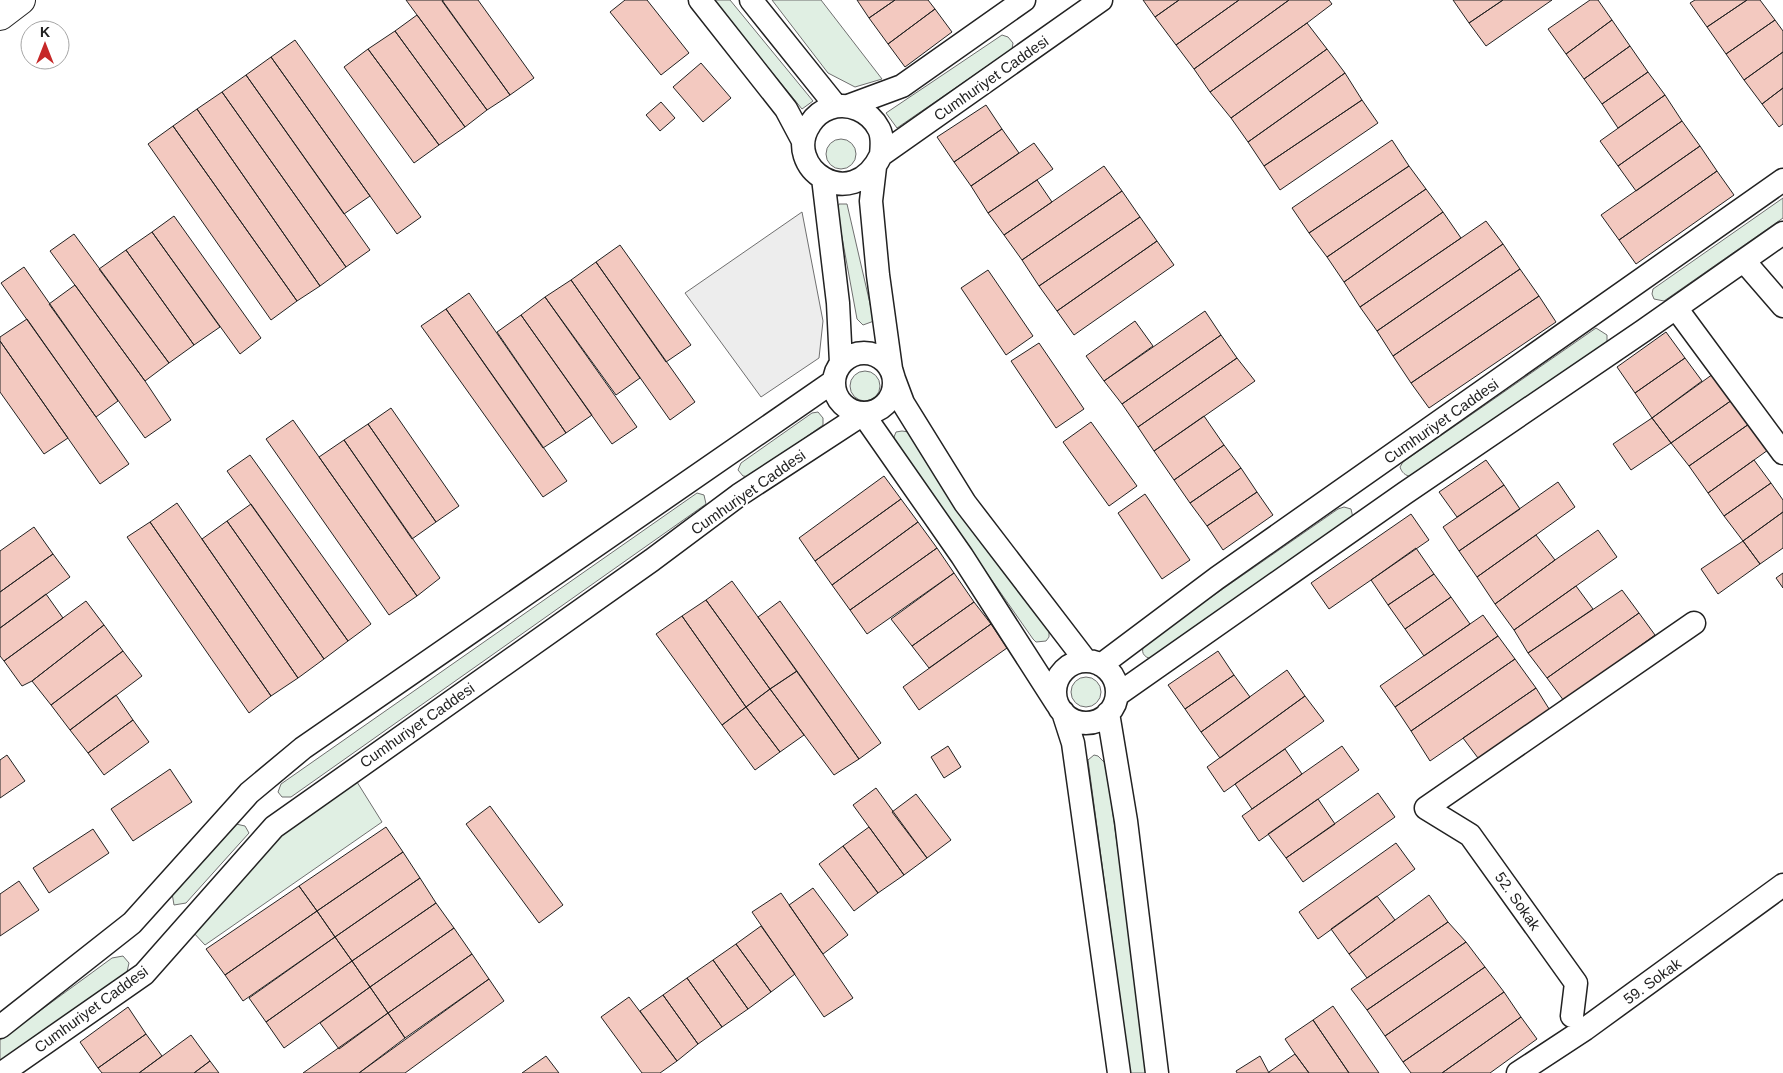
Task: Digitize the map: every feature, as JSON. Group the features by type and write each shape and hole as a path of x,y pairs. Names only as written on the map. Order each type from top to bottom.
{"highway":[{"path":"0,16 21,0"}],"street":[{"path":"700,0 786,109 803,141"},
{"path":"750,0 842,106 861,110 872,118 879,129 882,142 871,201 878,275 894,390 890,399 883,407 874,412 863,414 854,412 845,407 838,399 834,390 837,372 838,303 823,178"},
{"path":"878,161 866,177 854,183 840,184 827,181 817,175 808,165 803,141 807,128 814,118 824,110 902,86 1024,0"},
{"name":"Cumhuriyet Caddesi","path":"878,161 1101,0"},
{"name":"Cumhuriyet Caddesi","path":"1093,663 1783,180"},
{"path":"863,414 962,556 1060,708 1071,718 1080,722 1090,723 1100,720 1113,704 1412,488 1783,233"},
{"path":"1744,261 1783,306"},
{"path":"1676,308 1783,453"},
{"path":"0,1027 132,923 249,792 303,748 837,372 849,357 858,354 868,353 885,361 893,374 903,403 965,503 1093,663"},
{"name":"Cumhuriyet Caddesi","path":"2,1073 144,974 274,827 652,560 739,496 863,414"},
{"name":"52. Sokak","path":"1572,1016 1576,983 1470,835 1426,808 1694,624"},
{"path":"1119,1073 1074,743 1055,694 1056,684 1060,675 1067,667 1076,662 1093,663 1105,667 1113,675 1116,685 1113,704 1157,1073"},
{"name":"59. Sokak","path":"1518,1073 1585,1029 1783,885"}],"green space":[{"path":"713,0 730,0 813,101 802,109"},
{"path":"772,0 821,0 882,79 855,87 828,73"},
{"path":"1002,35 1008,37 1013,43 1012,49 897,128 886,113"},
{"path":"841,139 852,143 856,154 852,165 841,169 830,165 826,154 830,143"},
{"path":"1783,198 1783,218 1664,301 1654,299 1653,289"},
{"path":"839,204 847,204 874,321 863,325 857,319 837,210"},
{"path":"1596,328 1607,335 1607,342 1411,477 1405,475 1400,467 1403,462"},
{"path":"865,371 875,376 880,386 875,396 865,401 855,396 850,386 855,376"},
{"path":"818,412 823,418 823,425 750,477 743,476 738,470 741,463 812,413"},
{"path":"896,432 909,432 1049,631 1049,637 1046,641 1036,642 1033,639 895,442"},
{"path":"697,493 704,495 706,504 291,797 282,797 278,792 281,784"},
{"path":"1344,507 1351,509 1353,518 1152,659 1146,657 1143,651 1145,643 1338,509"},
{"path":"1086,677 1097,681 1101,692 1097,703 1086,707 1075,703 1071,692 1075,681"},
{"path":"1094,755 1098,756 1106,764 1149,1073 1130,1073 1088,760"},
{"path":"357,782 382,822 205,945 192,931 284,833"},
{"path":"236,824 245,826 249,833 186,903 174,905 172,893"},
{"path":"123,956 129,963 127,972 0,1061 0,1040 112,958"}],"shaded area":[{"path":"802,212 823,321 819,358 761,397 685,293"}],"building":[{"path":"406,0 442,0 510,95 487,110"},
{"path":"478,0 534,78 510,95 442,1"},
{"path":"625,0 647,0 689,53 661,75 610,12"},
{"path":"857,0 895,0 869,18"},
{"path":"895,0 928,0 935,9 888,44 869,18"},
{"path":"1143,0 1179,0 1155,17"},
{"path":"1179,0 1239,0 1176,45 1155,17"},
{"path":"1239,0 1289,0 1194,69 1176,45"},
{"path":"1289,0 1329,0 1332,4 1210,92 1194,69"},
{"path":"1453,0 1503,0 1469,23"},
{"path":"1503,0 1552,0 1486,46 1469,23"},
{"path":"1590,0 1598,0 1612,20 1566,54 1548,29"},
{"path":"1695,0 1747,0 1707,27 1690,3"},
{"path":"1747,0 1760,0 1775,20 1726,54 1707,27"},
{"path":"935,9 952,32 905,67 888,44"},
{"path":"417,15 487,110 465,127 395,31"},
{"path":"1612,20 1630,46 1584,79 1566,54"},
{"path":"1775,20 1783,31 1783,52 1744,80 1726,54"},
{"path":"1307,23 1327,49 1231,118 1210,92"},
{"path":"395,31 465,127 439,145 368,49"},
{"path":"295,40 421,217 397,234 271,57"},
{"path":"1630,46 1648,72 1602,104 1584,79"},
{"path":"368,49 439,145 414,163 344,67"},
{"path":"1327,49 1345,73 1248,142 1231,118"},
{"path":"1783,52 1783,88 1762,104 1744,80"},
{"path":"271,57 370,196 344,214 246,75"},
{"path":"701,63 731,98 703,122 673,87"},
{"path":"1648,72 1665,95 1618,128 1602,104"},
{"path":"1345,73 1362,100 1264,166 1248,142"},
{"path":"246,75 370,250 346,267 222,92"},
{"path":"1783,88 1783,124 1779,127 1762,104"},
{"path":"222,92 346,267 320,286 197,109"},
{"path":"1665,95 1682,121 1618,166 1600,141"},
{"path":"1362,100 1378,123 1280,190 1264,166"},
{"path":"661,102 675,118 660,131 646,115"},
{"path":"986,105 1002,129 954,162 937,137"},
{"path":"197,109 320,286 297,301 173,126"},
{"path":"1682,121 1700,146 1636,191 1618,166"},
{"path":"173,126 297,301 271,320 148,144"},
{"path":"1002,129 1019,153 971,186 954,162"},
{"path":"1392,140 1409,166 1309,233 1292,208"},
{"path":"1034,143 1053,169 988,213 971,186"},
{"path":"1700,146 1717,171 1619,240 1601,215"},
{"path":"1104,166 1122,191 1022,260 1004,235"},
{"path":"1409,166 1426,189 1327,257 1309,233"},
{"path":"1717,171 1734,195 1636,264 1619,240"},
{"path":"1037,180 1052,202 1004,235 988,213"},
{"path":"1426,189 1443,212 1344,282 1327,257"},
{"path":"1122,191 1140,217 1039,286 1022,260"},
{"path":"1443,212 1461,238 1360,307 1344,282"},
{"path":"174,216 261,338 240,354 152,232"},
{"path":"1140,217 1157,241 1057,311 1039,286"},
{"path":"1486,221 1503,244 1377,331 1360,307"},
{"path":"152,232 220,327 194,345 126,250"},
{"path":"74,234 169,363 145,381 50,251"},
{"path":"1157,241 1174,265 1074,335 1057,311"},
{"path":"1503,244 1520,269 1393,356 1377,331"},
{"path":"620,245 691,345 666,362 596,262"},
{"path":"126,250 194,345 169,363 99,269"},
{"path":"596,262 695,402 670,420 571,280"},
{"path":"24,267 118,401 96,417 1,283"},
{"path":"1520,269 1539,296 1411,383 1393,356"},
{"path":"988,270 1033,336 1006,355 961,288"},
{"path":"571,280 640,378 616,395 545,297"},
{"path":"75,285 171,420 145,438 49,304"},
{"path":"469,293 566,433 543,448 446,309"},
{"path":"1539,296 1556,322 1429,408 1411,383"},
{"path":"545,297 637,427 612,444 521,315"},
{"path":"446,309 567,481 543,497 421,326"},
{"path":"1205,311 1221,335 1122,404 1104,381"},
{"path":"521,315 592,415 566,433 497,332"},
{"path":"27,319 129,464 100,484 0,341 0,337"},
{"path":"1135,321 1153,346 1104,381 1086,356"},
{"path":"1666,332 1685,358 1635,393 1617,367"},
{"path":"1221,335 1237,358 1138,427 1122,404"},
{"path":"0,341 68,438 44,454 0,392"},
{"path":"1039,343 1084,409 1056,428 1011,361"},
{"path":"1237,358 1255,381 1154,451 1138,427"},
{"path":"1685,358 1702,381 1652,418 1635,393"},
{"path":"1713,374 1732,400 1671,443 1652,418"},
{"path":"1732,400 1749,424 1689,466 1671,443"},
{"path":"391,408 459,506 436,522 368,424"},
{"path":"1204,416 1224,445 1174,480 1154,451"},
{"path":"1652,418 1671,443 1631,470 1613,444"},
{"path":"293,420 417,596 389,615 266,439"},
{"path":"1091,422 1137,486 1109,506 1063,442"},
{"path":"368,424 436,522 412,539 344,440"},
{"path":"1749,424 1768,450 1708,493 1689,466"},
{"path":"344,440 440,578 417,596 319,457"},
{"path":"1224,445 1241,468 1190,503 1174,480"},
{"path":"250,455 371,624 348,641 227,471"},
{"path":"1486,460 1504,485 1457,517 1439,492"},
{"path":"1754,460 1771,483 1724,516 1708,493"},
{"path":"1241,468 1257,492 1207,526 1190,503"},
{"path":"884,476 901,499 815,561 799,538"},
{"path":"1558,482 1575,507 1477,577 1459,551"},
{"path":"1771,483 1783,500 1783,512 1743,541 1724,516"},
{"path":"1504,485 1520,509 1459,551 1443,527"},
{"path":"1257,492 1273,515 1223,550 1207,526"},
{"path":"1145,494 1190,560 1162,579 1118,513"},
{"path":"901,499 918,522 832,585 815,561"},
{"path":"177,503 298,678 271,696 150,522"},
{"path":"251,504 348,641 324,659 227,521"},
{"path":"1783,512 1783,548 1760,564 1743,541"},
{"path":"1411,514 1429,540 1329,609 1311,583"},
{"path":"227,521 324,659 298,678 202,539"},
{"path":"150,522 271,696 249,713 127,537"},
{"path":"918,522 937,548 850,610 832,585"},
{"path":"34,527 53,554 0,592 0,551"},
{"path":"1598,530 1617,557 1514,630 1495,604"},
{"path":"1536,535 1555,560 1495,604 1477,577"},
{"path":"1743,541 1760,564 1718,594 1701,569"},
{"path":"937,548 954,573 867,634 850,610"},
{"path":"1416,548 1434,574 1388,605 1371,580"},
{"path":"53,554 70,577 0,628 0,592"},
{"path":"954,573 974,602 912,646 891,619"},
{"path":"1783,573 1783,588 1776,578"},
{"path":"1434,574 1451,597 1405,629 1388,605"},
{"path":"732,581 797,671 770,689 706,600"},
{"path":"1576,586 1593,609 1528,653 1514,630"},
{"path":"1622,590 1639,613 1547,678 1528,653"},
{"path":"46,594 63,618 4,661 0,656 0,628"},
{"path":"1451,597 1470,624 1424,656 1405,629"},
{"path":"706,600 770,689 746,707 682,616"},
{"path":"86,601 104,625 32,681 22,686 4,661"},
{"path":"780,601 881,743 859,759 758,617"},
{"path":"974,602 991,624 929,668 912,646"},
{"path":"1639,613 1655,635 1564,701 1547,678"},
{"path":"1483,615 1498,636 1395,707 1380,686"},
{"path":"682,616 746,707 722,725 656,634"},
{"path":"991,624 1007,648 919,710 903,687"},
{"path":"104,625 123,651 51,705 32,681"},
{"path":"1498,636 1515,659 1411,731 1395,707"},
{"path":"123,651 142,676 70,730 51,705"},
{"path":"1218,651 1234,675 1185,709 1168,685"},
{"path":"1515,659 1536,688 1430,761 1411,731"},
{"path":"1287,670 1305,696 1220,758 1201,732"},
{"path":"797,671 859,759 834,775 770,689"},
{"path":"1234,675 1250,697 1201,732 1185,709"},
{"path":"1536,688 1551,712 1481,762 1463,738"},
{"path":"770,689 804,735 780,752 746,707"},
{"path":"116,695 133,720 88,753 70,730"},
{"path":"1305,696 1324,721 1224,792 1207,767"},
{"path":"746,707 780,752 755,770 722,725"},
{"path":"133,720 149,742 104,775 88,753"},
{"path":"948,746 961,767 944,778 931,757"},
{"path":"1342,746 1359,770 1259,841 1242,816"},
{"path":"1285,749 1302,774 1252,809 1235,784"},
{"path":"7,755 25,781 0,798 0,760"},
{"path":"170,769 192,802 133,841 111,809"},
{"path":"876,788 927,858 904,875 853,805"},
{"path":"1378,793 1395,817 1303,882 1286,858"},
{"path":"916,794 951,840 927,858 892,812"},
{"path":"1318,799 1335,824 1286,858 1268,834"},
{"path":"490,806 563,905 539,923 466,824"},
{"path":"386,827 403,852 317,911 299,886"},
{"path":"869,827 904,875 878,893 843,846"},
{"path":"93,829 109,853 49,893 33,868"},
{"path":"1396,843 1415,869 1318,939 1299,912"},
{"path":"843,846 878,893 854,911 819,864"},
{"path":"403,852 420,878 335,937 317,911"},
{"path":"420,878 436,903 352,961 335,937"},
{"path":"19,881 39,910 0,936 0,894"},
{"path":"299,886 317,911 225,975 206,949"},
{"path":"813,888 848,935 823,954 789,905"},
{"path":"781,893 853,998 824,1017 752,912"},
{"path":"1429,895 1448,922 1367,978 1349,954"},
{"path":"1377,896 1395,920 1349,954 1331,929"},
{"path":"436,903 454,928 370,987 352,961"},
{"path":"317,911 335,937 243,1001 225,975"},
{"path":"1448,922 1466,942 1367,1010 1351,989"},
{"path":"761,926 795,974 771,992 736,944"},
{"path":"454,928 472,954 388,1013 370,987"},
{"path":"335,937 352,961 266,1022 249,998"},
{"path":"1466,942 1485,967 1385,1036 1367,1010"},
{"path":"736,944 771,992 748,1009 713,960"},
{"path":"472,954 489,979 405,1038 388,1013"},
{"path":"713,960 748,1009 722,1027 687,978"},
{"path":"352,961 370,987 284,1048 266,1022"},
{"path":"1485,967 1504,992 1403,1062 1385,1036"},
{"path":"687,978 722,1027 698,1044 663,995"},
{"path":"489,979 504,1001 405,1073 359,1073"},
{"path":"370,987 388,1013 339,1049 320,1023"},
{"path":"1504,992 1521,1017 1442,1073 1411,1073 1403,1062"},
{"path":"663,995 698,1044 677,1061 640,1011"},
{"path":"629,997 677,1061 660,1073 642,1073 601,1017"},
{"path":"1333,1006 1379,1073 1349,1073 1313,1020"},
{"path":"128,1007 146,1034 98,1068 80,1042"},
{"path":"388,1013 405,1038 359,1073 303,1073"},
{"path":"1521,1017 1537,1039 1490,1073 1442,1073"},
{"path":"1313,1020 1349,1073 1309,1073 1295,1054 1285,1039"},
{"path":"146,1034 162,1056 139,1073 102,1073 98,1068"},
{"path":"191,1035 210,1061 194,1073 139,1073"},
{"path":"1295,1054 1309,1073 1269,1073 1269,1072"},
{"path":"546,1056 559,1073 522,1073"},
{"path":"1260,1056 1269,1073 1237,1073 1236,1071"},
{"path":"210,1061 219,1073 194,1073"}]}
